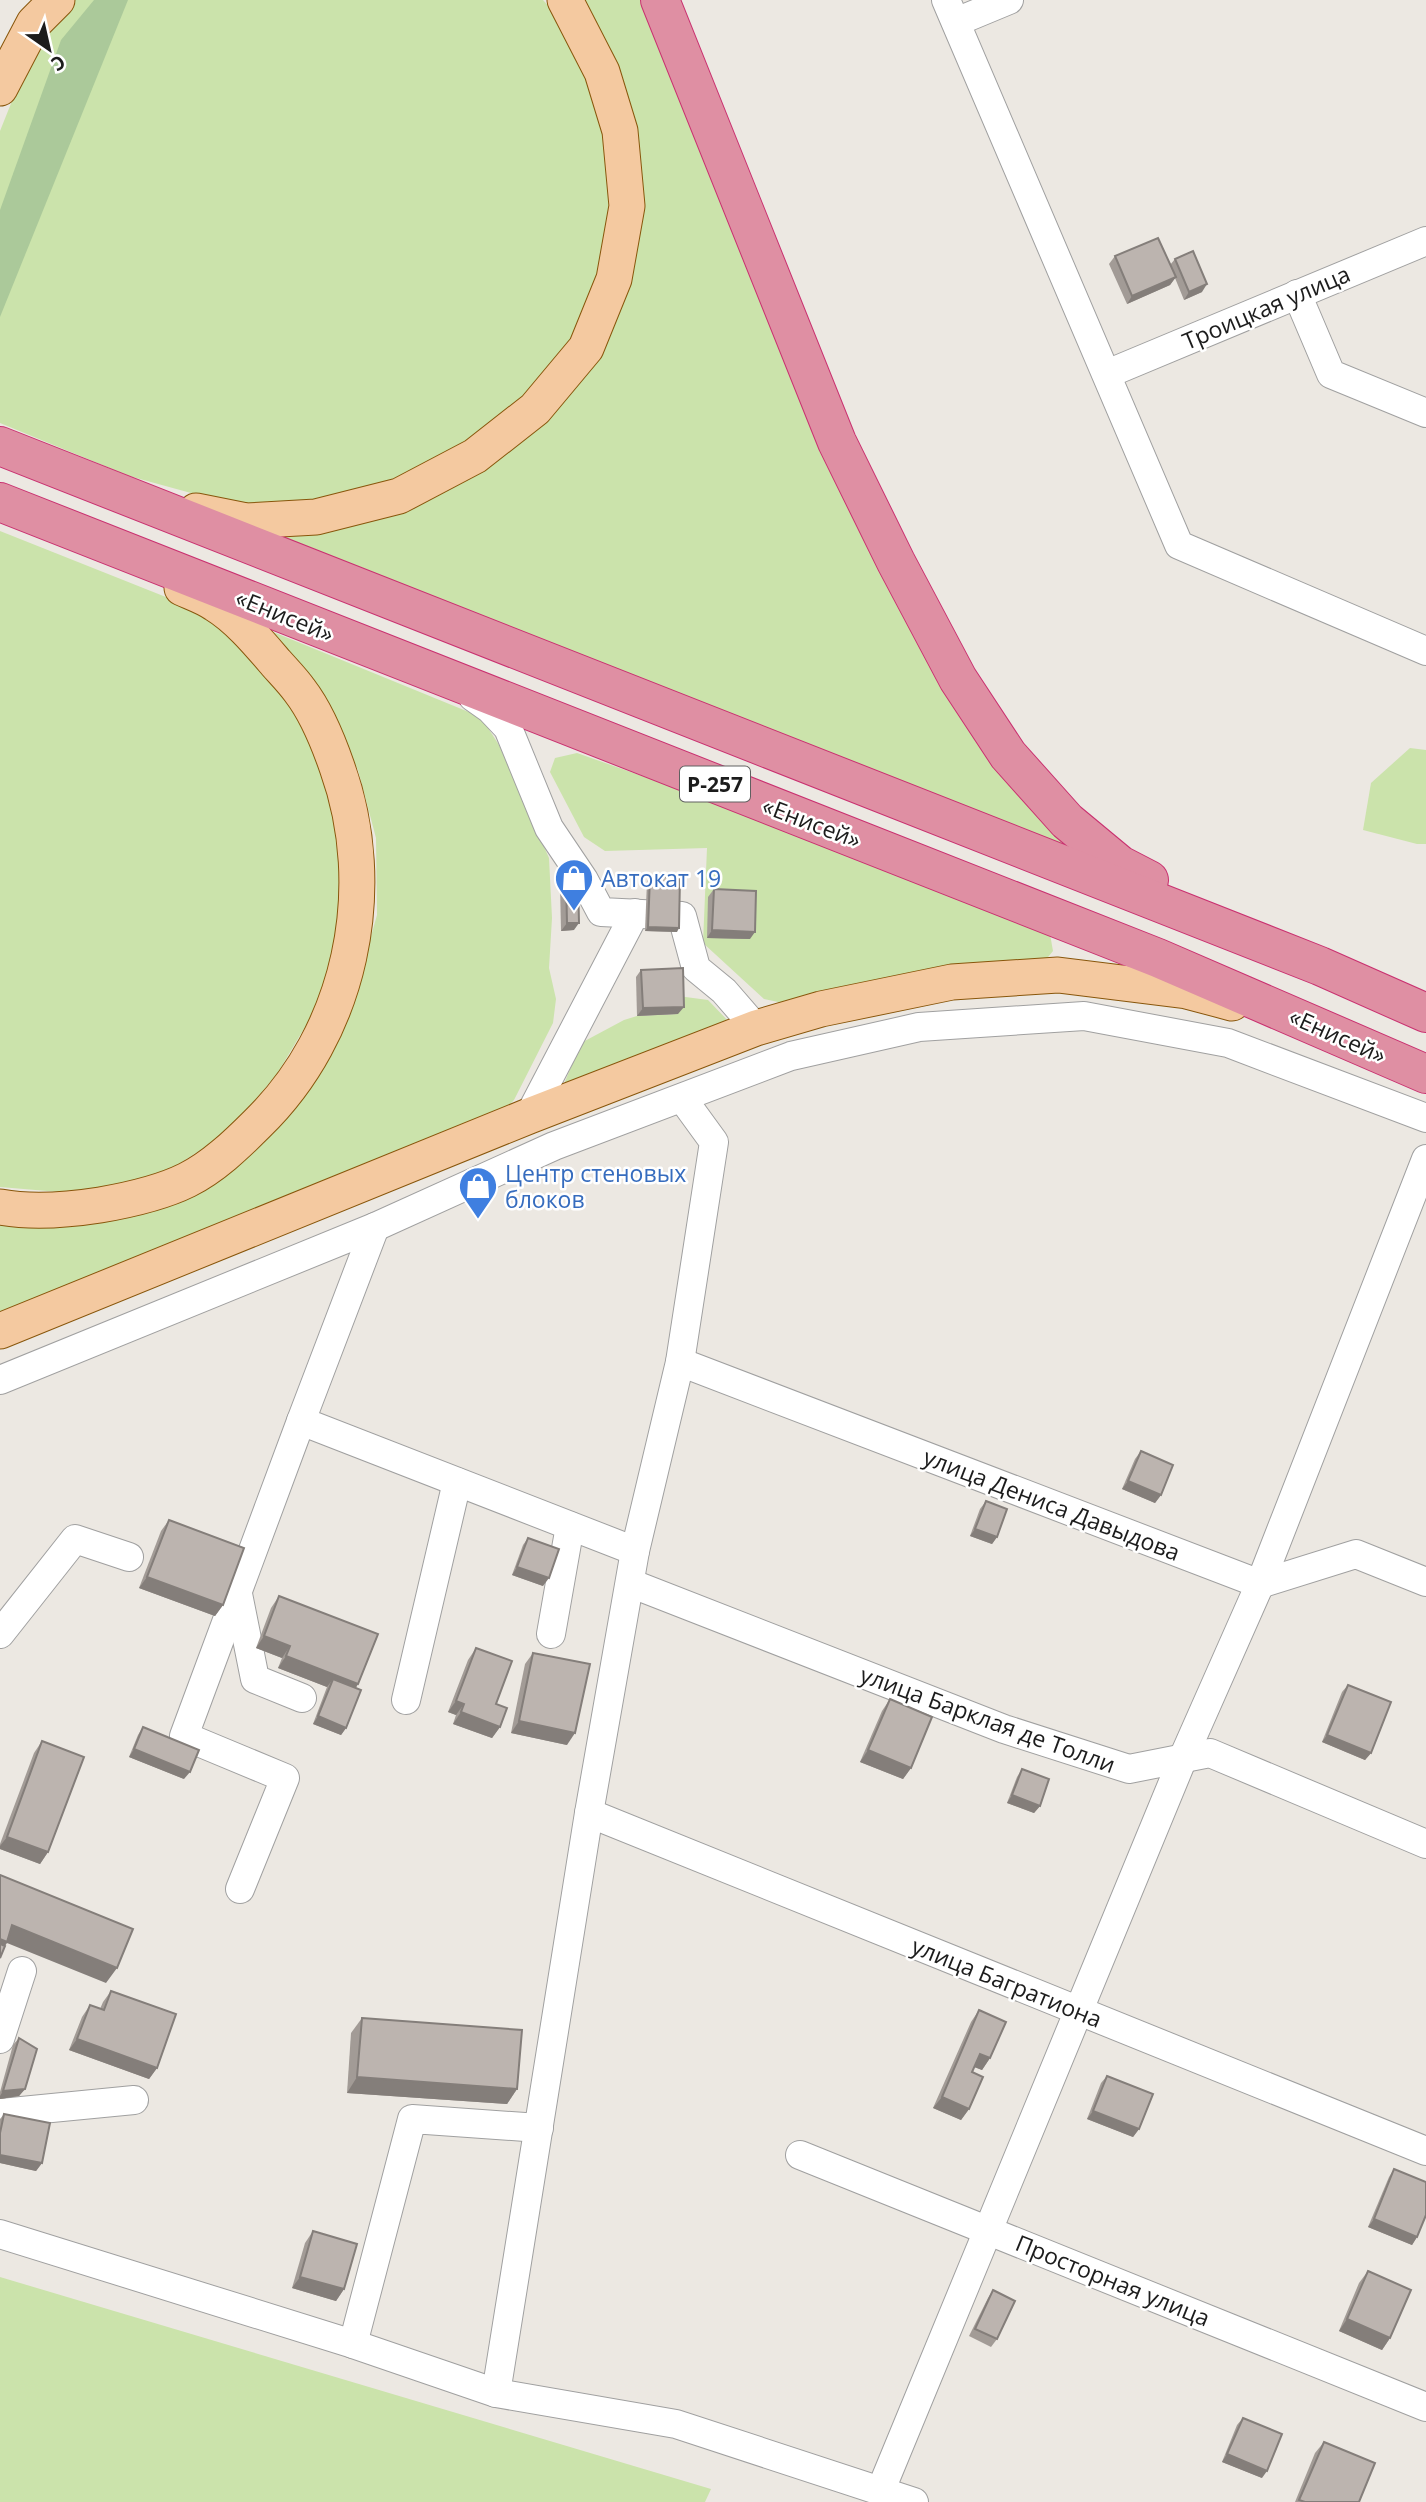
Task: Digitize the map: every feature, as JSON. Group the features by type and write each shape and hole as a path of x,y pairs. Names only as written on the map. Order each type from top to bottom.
{"highway":[{"path":"660,0 838,442 896,562 958,679 1007,755 1067,821 1120,865 1320,966"},
{"name":"Р-257","path":"0,446 1320,966 1426,1013"},
{"name":"«Енисей»","path":"10,506 1158,958 1426,1074"}],"main road":[{"path":"0,57 23,0"},
{"path":"0,88 34,23 57,0"},
{"path":"123,495 246,521 316,517 399,496 475,456 536,409 586,348 614,279 627,206 617,119 602,72 565,0"},
{"path":"0,1207 68,1210 129,1200 187,1180 233,1148 281,1098 306,1064 332,1014 349,961 358,905 357,849 347,794 328,741 301,692 256,639 216,604 10,506"},
{"path":"0,1331 529,1116 757,1028 821,1009 952,982 1058,975 1187,991 1322,1028"}],"street":[{"path":"1009,0 959,12 1179,545 1426,651"},
{"name":"Троицкая улица","path":"1107,374 1426,241"},
{"path":"1297,294 1331,374 1426,413"},
{"path":"444,678 490,709 508,728 549,828 584,880 601,912 682,916 696,968 724,991 757,1028"},
{"path":"529,1116 635,912"},
{"path":"0,1380 375,1227 554,1146 791,1056 919,1027 1084,1016 1228,1043 1426,1118"},
{"path":"496,2393 589,1812 635,1551 680,1362 714,1142 682,1098"},
{"path":"880,2492 1077,2011 1183,1758 1260,1584 1426,1159"},
{"path":"240,1889 285,1778 184,1737 375,1227"},
{"name":"улица Дениса Давыдова","path":"680,1362 1260,1584"},
{"path":"301,1421 635,1551"},
{"path":"406,1700 457,1482"},
{"path":"551,1634 570,1526"},
{"path":"0,1634 75,1539 129,1557"},
{"path":"1260,1584 1356,1554 1426,1582"},
{"name":"улица Барклая де Толли","path":"630,1583 1004,1729 1129,1769 1210,1753 1426,1844"},
{"path":"238,1594 255,1679 302,1698"},
{"name":"улица Багратиона","path":"589,1812 1426,2151"},
{"path":"0,2039 22,1971"},
{"path":"0,2113 134,2100"},
{"path":"353,2344 412,2119 539,2128"},
{"name":"Просторная улица","path":"800,2155 1426,2407"},
{"path":"0,2234 353,2344 496,2393 676,2424 914,2502"}],"green space":[{"path":"74,0 543,0 559,17 592,76 617,203 603,275 571,346 528,400 466,446 388,481 331,499 242,507 129,476 0,423 0,131 28,61 49,27"},
{"path":"94,0 128,0 0,317 0,210 61,40"},
{"path":"579,0 651,0 830,448 1082,863 253,531 332,529 545,419 642,213"},
{"path":"0,531 191,607 245,647 280,690 334,777 353,847 330,985 277,1074 227,1133 174,1167 122,1186 59,1192 0,1187"},
{"path":"261,627 481,717 499,745 549,858 552,918 549,968 556,999 553,1023 514,1100 496,1119 0,1319 0,1214 185,1192 355,993 377,915 376,838 358,770 311,683"},
{"path":"1410,748 1426,750 1426,844 1363,830 1371,783"},
{"path":"577,753 931,878 1050,934 1053,951 1044,962 782,1009 778,1002 764,999 703,943 707,848 605,851 584,837 550,772 555,758"},
{"path":"678,996 708,1000 732,1025 559,1096 581,1043 637,1016 678,1014"},
{"path":"0,2277 711,2489 705,2502 0,2502"}],"building":[{"path":"1158,238 1176,277 1132,296 1115,256"},
{"path":"1193,251 1207,284 1189,292 1175,259"},
{"path":"578,877 579,923 567,923 566,878"},
{"path":"650,877 680,877 679,928 648,927"},
{"path":"714,889 756,891 755,932 712,930"},
{"path":"683,968 684,1007 643,1008 641,970"},
{"path":"1141,1451 1173,1465 1161,1495 1128,1481"},
{"path":"986,1501 1007,1509 997,1537 975,1529"},
{"path":"169,1520 244,1548 223,1605 147,1577"},
{"path":"528,1538 559,1549 549,1578 517,1567"},
{"path":"279,1596 378,1634 358,1684 286,1656 290,1646 264,1636"},
{"path":"476,1648 512,1661 496,1704 507,1708 500,1727 461,1712 464,1704 456,1701"},
{"path":"533,1653 590,1664 575,1733 519,1721"},
{"path":"333,1679 361,1690 346,1728 318,1716"},
{"path":"1348,1685 1391,1702 1371,1753 1327,1735"},
{"path":"890,1699 932,1717 911,1768 868,1750"},
{"path":"143,1727 199,1750 190,1772 134,1749"},
{"path":"42,1741 84,1757 48,1852 7,1837"},
{"path":"1022,1769 1049,1779 1040,1806 1012,1795"},
{"path":"0,1875 133,1929 117,1968 12,1925 7,1942 0,1939"},
{"path":"0,1944 5,1946 0,1958"},
{"path":"111,1991 176,2014 157,2068 77,2039 90,2005 104,2010"},
{"path":"979,2010 1006,2022 990,2058 980,2054 972,2072 983,2077 969,2109 942,2097"},
{"path":"362,2018 522,2030 517,2089 357,2077"},
{"path":"19,2038 37,2049 25,2089 3,2091"},
{"path":"1107,2076 1153,2094 1139,2129 1093,2111"},
{"path":"4,2114 50,2123 42,2163 0,2155 0,2133"},
{"path":"1394,2169 1426,2182 1426,2215 1417,2237 1374,2219"},
{"path":"313,2231 357,2244 344,2289 300,2277"},
{"path":"1368,2271 1411,2290 1390,2338 1347,2319"},
{"path":"993,2290 1015,2301 997,2339 975,2329"},
{"path":"1243,2418 1282,2434 1267,2471 1227,2454"},
{"path":"1324,2442 1375,2463 1359,2502 1299,2500"}],"place":[{"name":"Автокат 19","path":"574,912"},
{"name":"Центр стеновых блоков","path":"478,1220"}]}
